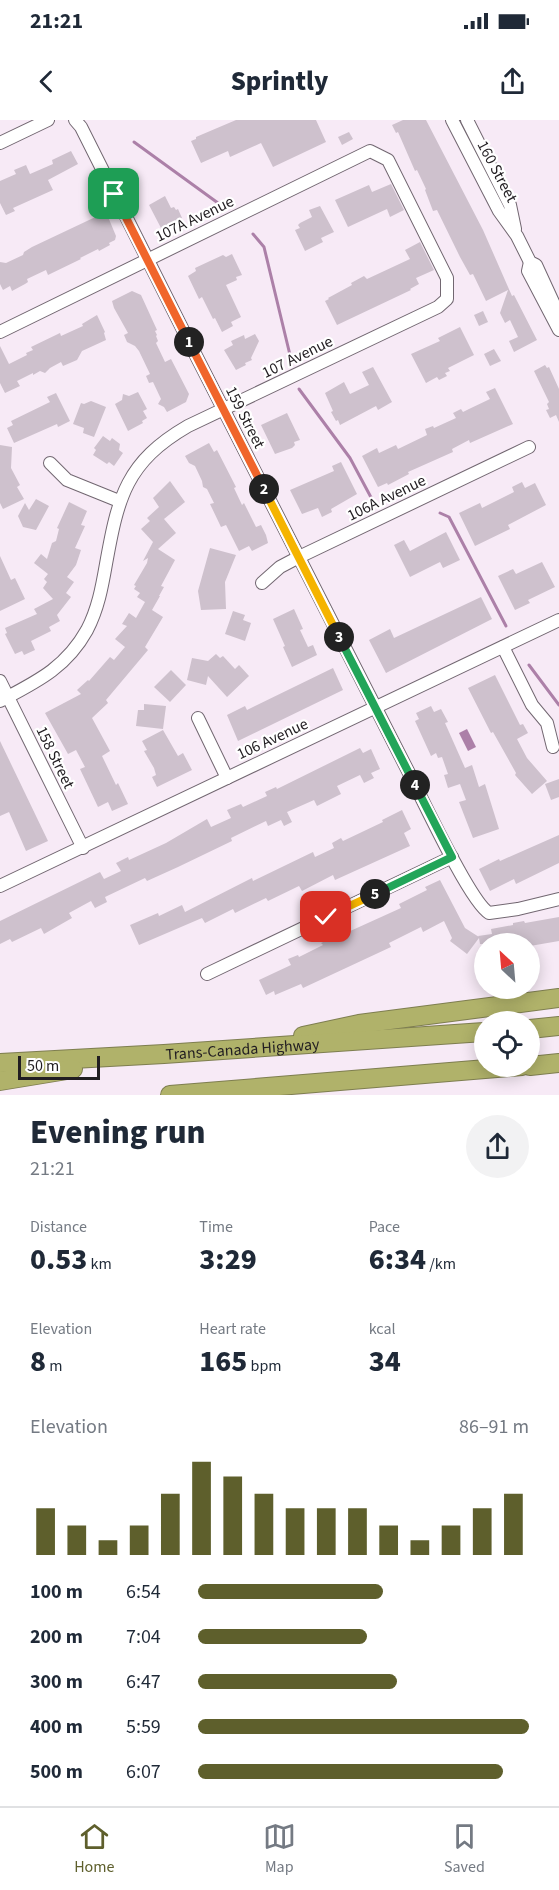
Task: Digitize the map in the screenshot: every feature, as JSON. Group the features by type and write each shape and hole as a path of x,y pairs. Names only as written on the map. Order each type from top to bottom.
{"highway":[{"path":"242,1049 359,1024 559,998"},
{"path":"540,1028 559,1026"},
{"name":"Trans-Canada Highway","path":"0,1063 474,1033"},
{"path":"0,1081 164,1054"},
{"path":"540,1065 559,1063"},
{"path":"170,1095 474,1070"}],"street":[{"path":"0,143 48,120"},
{"name":"159 Street","path":"75,120 81,127 375,707 479,905 489,913 559,899"},
{"name":"160 Street","path":"452,120 499,211 517,236 530,262 540,271 559,315"},
{"path":"460,120 469,138 484,154"},
{"name":"160 Street","path":"467,120 510,206 517,236"},
{"name":"107A Avenue","path":"0,332 370,151 388,160 447,278 447,299"},
{"name":"160 Street","path":"530,262 528,271 559,330"},
{"name":"107 Avenue","path":"119,501 134,472 155,449 172,435 438,307 447,299"},
{"name":"106A Avenue","path":"262,583 280,567 299,557 528,447"},
{"path":"4,699 48,675 63,661 86,631 101,593 119,501 67,480 50,463"},
{"name":"106 Avenue","path":"0,886 559,620"},
{"path":"503,647 532,705 547,723 553,747"},
{"name":"158 Street","path":"0,681 4,699 83,848"},
{"path":"198,718 227,778"},
{"path":"207,974 452,857"}],"shaded area":[{"path":"467,729 476,747 468,751 459,733"}],"building":[{"path":"236,120 316,120 326,142 273,167 261,143 230,157 228,151 201,163 191,141"},
{"path":"403,120 426,120 483,230 512,296 514,295 537,340 514,352 509,341 518,337 510,320 505,323 500,313 508,290 486,301 473,274 470,275 460,257 437,210 433,211 417,170 415,171 398,132 396,133 392,125"},
{"path":"349,132 353,139 342,145 338,137"},
{"path":"71,151 78,164 48,180 53,190 13,208 15,211 6,215 0,203 0,181 16,174 14,170 26,165 30,174 53,164 52,160"},
{"path":"391,184 404,210 390,217 387,209 348,227 335,200 369,185 372,192"},
{"path":"165,196 171,208 178,209 182,218 161,228 149,205"},
{"path":"320,206 334,232 321,238 323,242 305,251 295,230 300,228 298,225 300,223 312,217 309,210"},
{"path":"106,212 116,236 115,240 109,243 110,245 48,275 46,270 27,279 28,282 12,291 10,286 3,290 0,284 0,262 6,263 23,255 32,247"},
{"path":"420,242 434,270 416,278 419,284 411,290 337,325 325,301 328,298 364,276 367,279 410,259 405,250"},
{"path":"232,254 242,275 226,285 241,317 231,322 233,326 222,332 202,297 199,299 188,276 196,271 195,268 223,255 226,257"},
{"path":"132,291 141,295 157,330 155,331 158,341 156,343 165,362 171,359 189,394 186,402 167,412 158,404 161,399 153,382 149,383 146,376 150,374 139,351 127,342 124,335 128,333 114,308 112,301"},
{"path":"483,311 488,322 479,326 474,315"},
{"path":"97,315 106,340 82,351 77,360 63,366 61,362 45,373 40,371 33,375 33,373 17,381 20,386 5,393 0,383 0,346 9,364 27,355 26,353 33,350 31,347 60,333 61,336 83,326 82,324"},
{"path":"460,327 474,355 448,368 450,371 445,373 447,376 439,380 437,377 426,383 411,354 440,341 438,338"},
{"path":"255,334 259,341 252,360 236,370 224,350 233,345 231,341 244,335 245,339"},
{"path":"494,349 501,361 490,366 484,354"},
{"path":"545,365 549,367 559,389 559,422 556,415 550,418 546,410 549,409 547,404 549,402 534,371"},
{"path":"373,367 392,402 378,410 376,406 340,425 331,412 333,411 325,393 344,382 350,394 369,385 362,372"},
{"path":"495,388 513,424 470,443 469,440 452,449 453,452 408,472 409,474 388,485 387,483 378,487 362,456 377,448 379,453 396,445 398,449 427,435 425,429 433,426 434,428 456,418 453,413 461,409 463,412 490,399 486,392"},
{"path":"138,392 147,409 143,411 147,418 142,421 143,423 128,431 115,404 122,400 123,394 129,396"},
{"path":"56,393 70,421 58,427 57,424 14,443 7,428 13,425 11,421 50,402 47,397"},
{"path":"91,401 106,407 94,437 83,433 84,428 73,424 81,403"},
{"path":"287,413 300,440 294,442 295,445 292,448 275,454 261,425"},
{"path":"103,436 110,441 112,438 120,444 119,450 123,453 114,466 93,455 96,450 94,448"},
{"path":"209,443 214,452 217,450 236,487 234,488 242,505 244,503 256,527 261,525 266,535 268,543 252,551 249,546 239,551 226,525 221,527 210,504 214,503 207,489 203,487 195,466 189,463 185,456"},
{"path":"0,445 12,447 11,468 20,485 17,487 24,499 3,509 0,503"},
{"path":"341,462 357,494 322,517 318,508 302,514 290,490 334,471 332,466"},
{"path":"170,481 185,502 164,519 176,533 158,549 175,560 161,586 164,587 152,610 163,617 145,647 148,650 106,700 108,703 92,718 110,751 102,756 128,804 112,811 108,802 98,807 80,769 85,767 76,750 68,754 45,713 81,694 77,690 89,681 110,657 114,660 125,647 115,639 127,626 122,624 129,613 136,618 145,602 137,597 140,593 134,589 136,586 134,585 147,563 148,558 143,561 153,542 141,529 150,521 147,518 159,507 153,498"},
{"path":"522,482 525,488 535,483 546,505 508,525 510,529 475,546 459,513 480,503 482,508 514,492 512,487"},
{"path":"36,499 49,506 36,530 23,527 18,516 25,503 29,510"},
{"path":"69,502 87,511 81,525 85,526 75,548 81,550 76,565 67,577 74,582 66,593 71,597 57,615 60,621 49,627 51,631 31,641 35,650 24,655 22,651 15,654 5,634 7,633 5,628 37,614 34,609 53,599 43,588 47,582 44,579 48,574 34,563 41,554 47,559 52,543 56,541 59,529 57,528"},
{"path":"446,532 460,560 443,568 440,562 410,577 394,545 404,540 410,551"},
{"path":"210,548 236,555 225,582 226,609 201,610 198,591"},
{"path":"0,556 11,580 15,578 25,599 0,611"},
{"path":"542,562 555,587 528,600 530,603 515,610 498,576 513,569 516,574"},
{"path":"481,597 492,619 386,673 369,640 390,629 394,638"},
{"path":"294,609 308,647 313,645 317,655 292,667 273,619"},
{"path":"233,611 245,615 243,620 251,623 245,641 225,634"},
{"path":"216,654 220,658 223,656 235,669 239,665 249,676 227,697 208,676 206,685 187,680 192,658 208,661"},
{"path":"333,668 343,690 238,741 227,715 245,706 247,710"},
{"path":"171,670 186,685 170,702 154,687"},
{"path":"495,675 520,725 523,724 528,733 517,739 527,758 547,781 532,794 515,775 516,773 493,732 491,733 468,688"},
{"path":"144,704 166,706 163,729 136,726 138,710 144,710"},
{"path":"431,706 434,712 441,709 465,768 472,765 479,787 485,784 499,829 473,838 459,802 466,800 460,784 448,788 444,775 448,774 442,757 438,758 436,753 431,756 415,721 419,719 416,713"},
{"path":"163,730 178,756 183,753 192,770 157,787 152,777 156,775 154,768 144,751 147,750 142,741"},
{"path":"0,741 48,841 26,851 9,812 0,816"},
{"path":"360,748 363,753 371,749 380,769 371,773 374,778 364,783 360,775 337,786 341,794 317,806 314,800 287,812 292,822 284,826 281,820 268,826 266,821 231,838 232,841 178,867 147,881 145,878 105,897 107,902 95,908 91,901 69,913 72,918 44,934 41,928 12,942 10,939 0,944 0,921 100,872 104,879 121,871 116,863 128,857 129,860 166,843 207,819 211,827 231,818 227,810 241,804 243,807 267,796 265,792 276,787 277,789"},
{"path":"559,779 559,797 551,800 545,784"},
{"path":"402,810 411,829 404,833 410,846 335,880 333,875 302,891 299,886 235,913 233,909 205,923 202,918 139,945 130,925 158,913 159,916 182,905 185,912 252,878 253,881 313,852 315,857 334,848 332,843 341,838 343,841"},
{"path":"559,835 559,863 516,884 514,879 490,891 479,869"},
{"path":"440,880 465,928 474,934 474,945 467,954 450,941 452,938 444,921 423,932 421,927 389,943 391,947 303,988 301,984 275,995 274,991 266,995 259,980 291,965 288,959 298,955 299,957 323,945 321,943 401,908 399,904 427,890 425,887"},
{"path":"559,917 559,941 540,944 540,933 492,933 491,929 524,921 525,923"}],"waterway":[{"path":"134,142 218,203"},
{"path":"253,234 264,247 290,355"},
{"path":"299,389 350,458 374,503"},
{"path":"440,513 449,517 506,626"},
{"path":"529,665 559,705"}],"route":[{"path":"114,194 452,857 326,917"}]}
